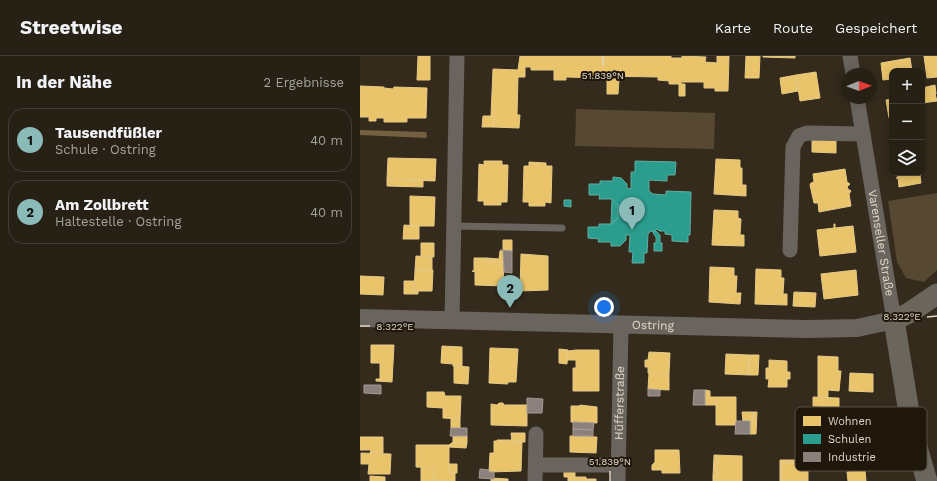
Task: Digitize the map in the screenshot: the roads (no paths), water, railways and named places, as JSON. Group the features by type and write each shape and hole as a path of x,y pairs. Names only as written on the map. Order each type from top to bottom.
{"main road":[{"name":"Ostring","path":"894,320 909,313 937,294"},
{"name":"Varenseller Straße","path":"894,320 908,407"},
{"name":"Varenseller Straße","path":"924,471 927,481"}],"street":[{"path":"452,321 457,56"},
{"path":"850,56 852,68"},
{"name":"Varenseller Straße","path":"858,104 894,320"},
{"path":"790,250 793,147 798,136 807,133 863,134"},
{"name":"Ostring","path":"360,318 807,329 857,328 894,320"},
{"name":"Hüfferstraße","path":"618,481 621,325"},
{"path":"535,481 536,434"},
{"path":"536,465 618,465"}],"lane":[{"path":"454,226 562,228"}],"place":[{"name":"Tausendfüßler","path":"632,230"},
{"name":"Am Zollbrett","path":"510,308"}]}
